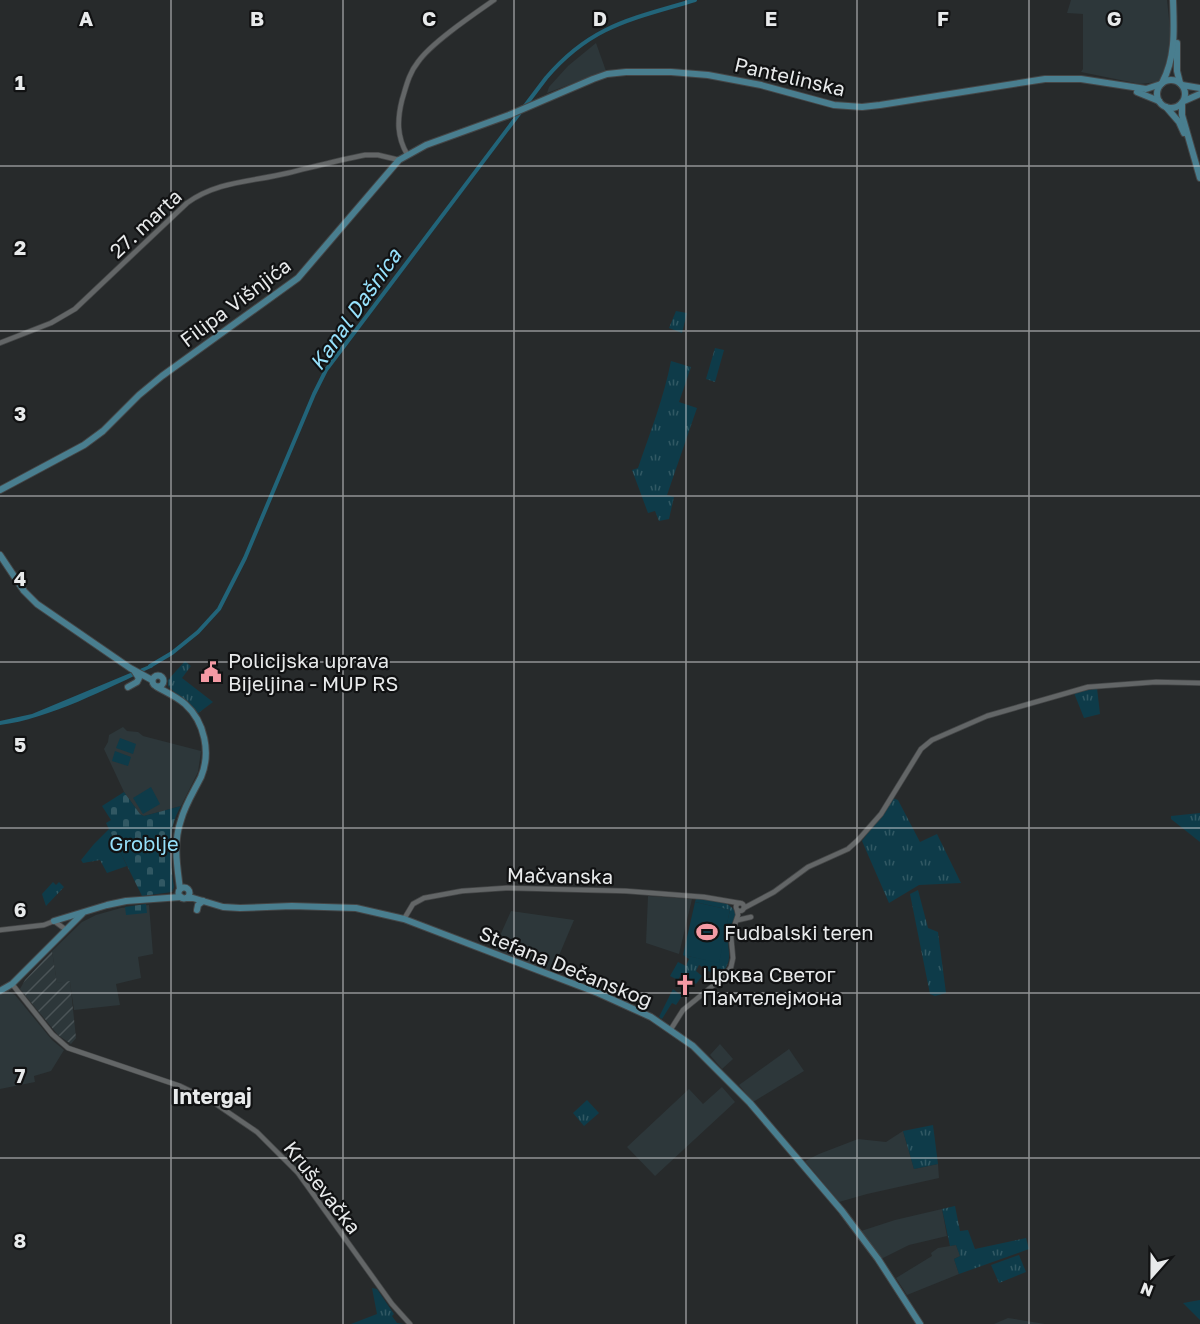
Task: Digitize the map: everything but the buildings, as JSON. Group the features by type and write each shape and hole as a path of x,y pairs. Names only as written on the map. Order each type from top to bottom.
{"main road":[{"path":"1173,0 1178,71 1185,93 1182,115 1200,178"},
{"path":"1159,101 1158,92 1172,57 1174,22"},
{"name":"Pantelinska","path":"509,115 602,76 640,71 727,77 825,104 852,107 880,105 1045,79 1081,79 1113,85"},
{"path":"1113,85 1146,89 1173,80 1200,88"},
{"path":"1113,85 1159,101 1179,122 1191,149"},
{"path":"1165,106 1174,107 1200,94"},
{"name":"Filipa Višnjića","path":"0,490 84,445 103,431 162,376 298,278 399,160 407,154 433,142 509,115"},
{"path":"0,555 24,591 37,604 140,675 153,679 153,684 160,685 195,716 204,735 206,749 202,773 178,829 177,870 184,892"},
{"path":"128,687 137,682 140,675"},
{"name":"Stefana Dečanskog","path":"54,921 107,905 159,899 184,892 206,902 240,908 349,907 404,919 642,1012 671,1029 711,1062 748,1101 831,1198 878,1259 920,1324"},
{"path":"197,910 198,905 206,902"},
{"path":"0,991 12,984 82,913"}],"street":[{"path":"407,154 402,146 398,125 400,107 413,69 428,51 494,0"},
{"name":"27. marta","path":"0,343 51,323 75,309 187,203 207,190 223,184 285,174 364,155 378,155 399,160"},
{"path":"671,1029 683,1010 730,970 733,958 731,936 740,908 774,892 808,867 848,849 881,814 921,749 932,740 987,716 1088,687 1155,682 1200,683"},
{"name":"Mačvanska","path":"404,919 413,904 424,898 462,891 506,888 626,891 725,900 740,908"},
{"path":"737,922 751,917"},
{"path":"0,930 44,925 54,921 64,929"},
{"name":"Kruševačka","path":"12,984 52,1034 68,1048 180,1086 213,1102 257,1132 298,1173 392,1304 410,1324"}],"shaded area":[{"path":"1071,0 1167,0 1170,29 1169,51 1162,78 1157,82 1140,84 1081,72 1083,69 1083,14 1067,13"},
{"path":"596,43 606,71 547,93 549,87 568,66"},
{"path":"152,664 153,667 78,702 19,722 0,725 0,721 32,714"},
{"path":"123,727 127,731 138,732 143,736 201,751 198,772 181,806 144,816 140,814 124,792 104,749 109,735"},
{"path":"648,896 692,899 679,954 646,943"},
{"path":"149,905 153,954 138,957 141,978 116,984 120,1005 74,1010 70,982 57,983 52,951 82,922 96,915 121,908"},
{"path":"511,911 574,920 552,972 494,949"},
{"path":"52,951 57,983 70,981 76,1038 71,1044 58,1035 20,989 25,980"},
{"path":"8,991 15,995 52,1040 64,1050 51,1071 34,1076 35,1082 0,1089 0,995"},
{"path":"720,1044 733,1059 722,1069 710,1055"},
{"path":"789,1049 804,1071 753,1102 739,1085"},
{"path":"722,1087 735,1102 655,1176 627,1147 689,1089 703,1104"},
{"path":"903,1131 914,1169 938,1164 939,1178 839,1202 805,1161 858,1139 886,1142"},
{"path":"942,1209 947,1236 909,1245 881,1259 861,1231 895,1220"},
{"path":"956,1245 960,1256 954,1259 959,1274 907,1295 896,1278 932,1256 931,1253 938,1248"},
{"path":"1008,1318 1045,1324 994,1324"}],"green space":[{"path":"676,311 687,313 682,333 669,328"},
{"path":"715,348 724,350 715,382 706,379"},
{"path":"671,361 691,367 679,402 697,408 667,495 674,497 669,519 659,521 655,511 648,513 632,470 638,468 661,401"},
{"path":"185,661 191,666 182,678 213,702 197,714 168,686 168,680"},
{"path":"1097,688 1100,714 1084,718 1074,693"},
{"path":"120,738 136,744 133,754 116,748"},
{"path":"115,751 131,757 128,766 112,761"},
{"path":"151,787 160,804 143,814 133,798"},
{"name":"Groblje","path":"124,792 144,816 181,806 171,835 174,887 172,892 142,896 106,823 111,820 102,806"},
{"path":"893,798 898,800 920,842 937,834 961,883 919,885 889,903 862,841"},
{"path":"1200,813 1200,842 1171,819 1171,816"},
{"path":"109,829 127,866 107,873 100,860 83,863 81,860"},
{"path":"53,882 56,885 59,882 64,887 46,906 42,894"},
{"path":"918,890 928,928 938,932 946,993 935,996 930,994 910,894"},
{"path":"696,899 724,903 729,905 736,914 730,927 729,960 724,971 718,977 699,965 696,971 702,976 696,984 682,973 678,980 670,976 678,962 686,966 689,959 683,955 718,962 730,910 695,902"},
{"name":"Fudbalski teren","path":"695,902 730,910 719,963 683,955"},
{"path":"146,904 147,913 126,915 125,907"},
{"path":"673,989 682,996 676,1005 672,1003 662,1019 659,1017"},
{"path":"587,1100 599,1113 584,1126 573,1113"},
{"path":"933,1125 938,1164 914,1169 903,1131"},
{"path":"955,1206 960,1231 968,1230 975,1249 1026,1238 1029,1249 959,1274 954,1259 960,1256 956,1245 950,1246 942,1209"},
{"path":"1019,1255 1026,1272 999,1283 991,1265"},
{"path":"372,1288 377,1289 394,1314 392,1316 397,1323 404,1324 351,1324 377,1314"},
{"path":"1200,1300 1200,1320 1183,1303"}],"waterway":[{"name":"Kanal Dašnica","path":"150,666 172,653 198,632 219,609 245,558 326,370 546,78 579,46 596,35 632,19 695,0"}],"place":[{"name":"Policijska uprava Bijeljina - MUP RS","path":"211,672"},
{"name":"Fudbalski teren","path":"707,932"},
{"name":"Црква Светог Памтелејмона","path":"685,985"}],"district":[{"name":"Intergaj","path":"212,1096"}]}
